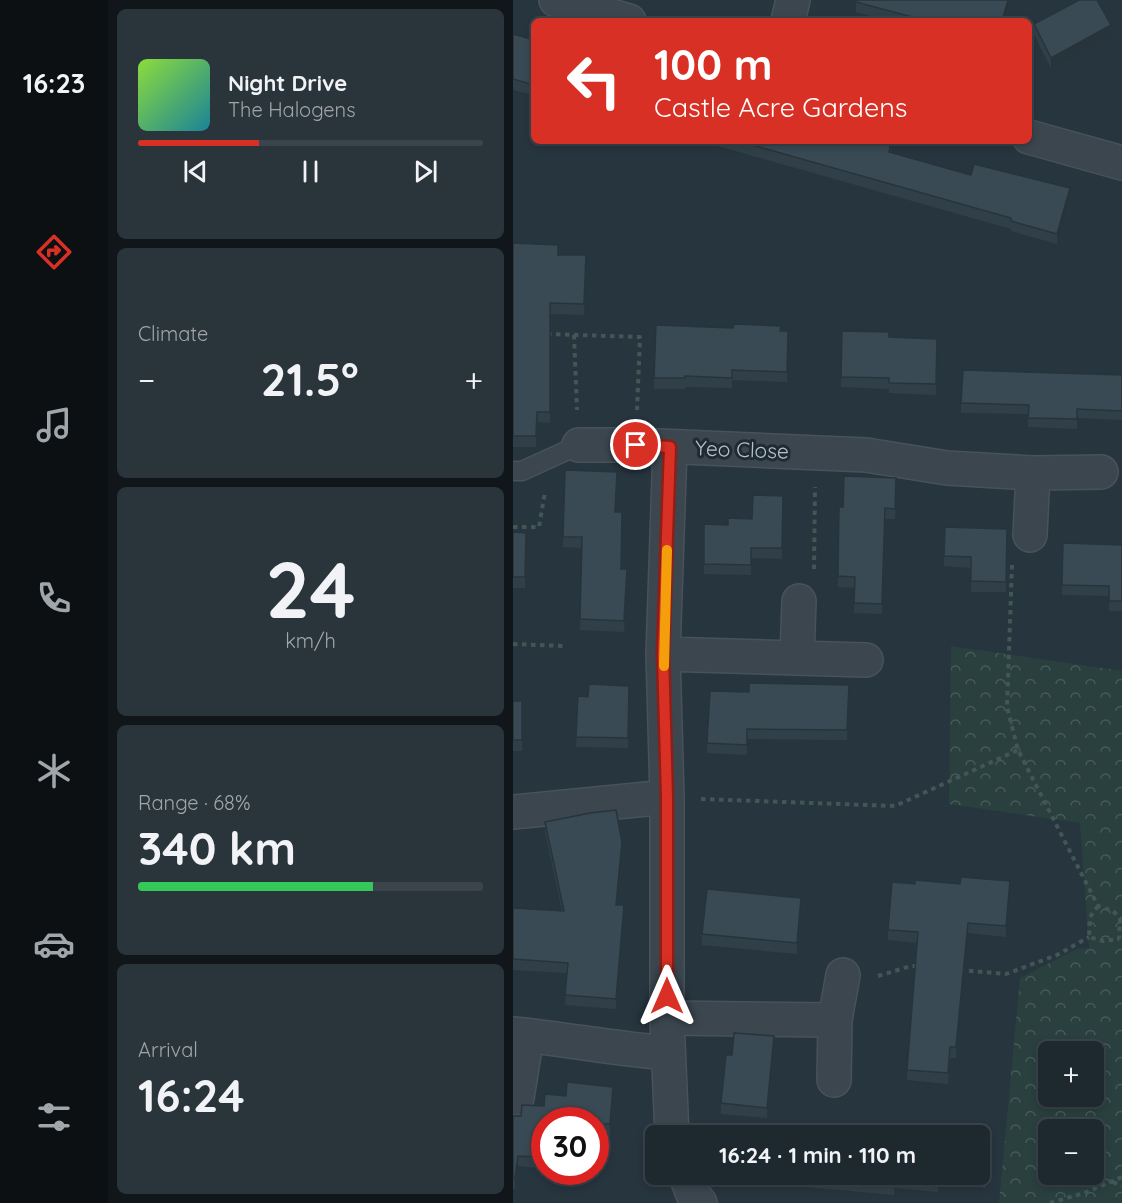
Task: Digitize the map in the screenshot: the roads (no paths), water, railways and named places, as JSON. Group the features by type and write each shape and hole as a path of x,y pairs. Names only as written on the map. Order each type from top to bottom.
{"street":[{"path":"556,0 619,18"},
{"path":"789,18 793,0"},
{"path":"1032,137 1122,163"},
{"path":"579,445 670,447"},
{"name":"Yeo Close","path":"671,1125 667,1018 667,797 663,654 670,447 866,455 947,468 1033,473 1101,472"},
{"path":"1031,535 1033,473"},
{"path":"797,658 799,601"},
{"path":"663,654 866,660"},
{"path":"513,812 667,797"},
{"path":"834,1080 835,1020 843,975"},
{"path":"667,1018 835,1020"},
{"path":"516,1098 520,1034 564,1039 623,1050 668,1053"},
{"path":"689,1185 700,1203"}],"lane":[{"path":"513,471 522,471 579,445"}]}
